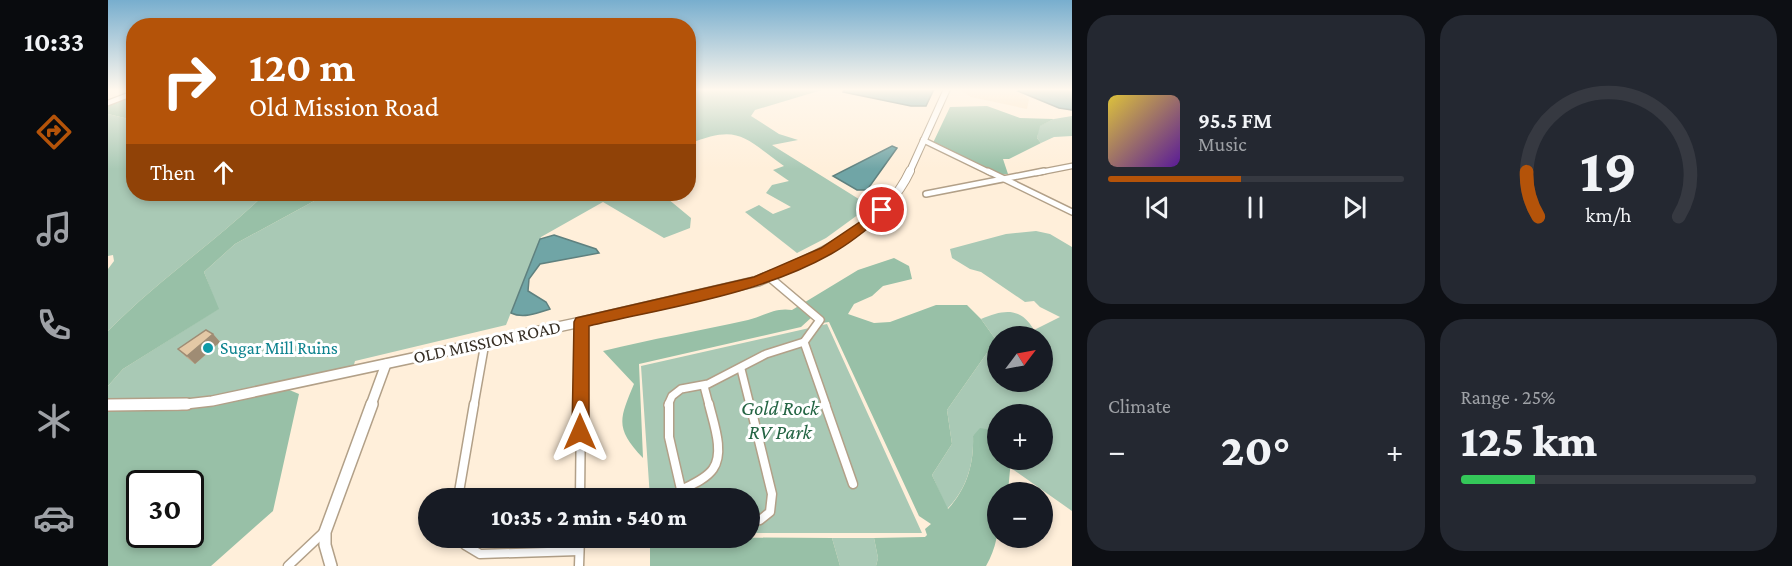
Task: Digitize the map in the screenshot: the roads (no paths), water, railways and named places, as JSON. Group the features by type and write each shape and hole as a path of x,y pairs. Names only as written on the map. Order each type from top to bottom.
{"street":[{"name":"OLD MISSION ROAD","path":"108,405 177,405 212,401 581,322 758,281 825,251 854,234 882,210 904,184 934,115"},
{"path":"923,140 1072,212"},
{"path":"926,194 1072,166"},
{"path":"768,276 820,320 804,342 853,484"},
{"path":"580,488 581,322"},
{"path":"681,488 669,423 669,403 673,395 682,388 704,386 741,369 763,353 785,345 804,342"},
{"path":"460,488 485,343"},
{"path":"331,566 325,545 325,532 386,364"},
{"path":"741,369 772,494 770,512 760,520"},
{"path":"689,488 708,473 718,458 704,386"},
{"path":"288,566 325,532"},
{"path":"470,548 480,554 579,551"},
{"path":"579,548 579,566"}],"water":[{"path":"892,146 897,148 867,190 857,190 833,176"},
{"path":"554,235 596,249 599,253 540,264 529,279 528,291 546,302 550,309 536,314 511,313 540,239"}],"place":[{"name":"Sugar Mill Ruins","path":"208,348"}],"park label":[{"name":"Gold Rock RV Park","path":"780,420"}]}
